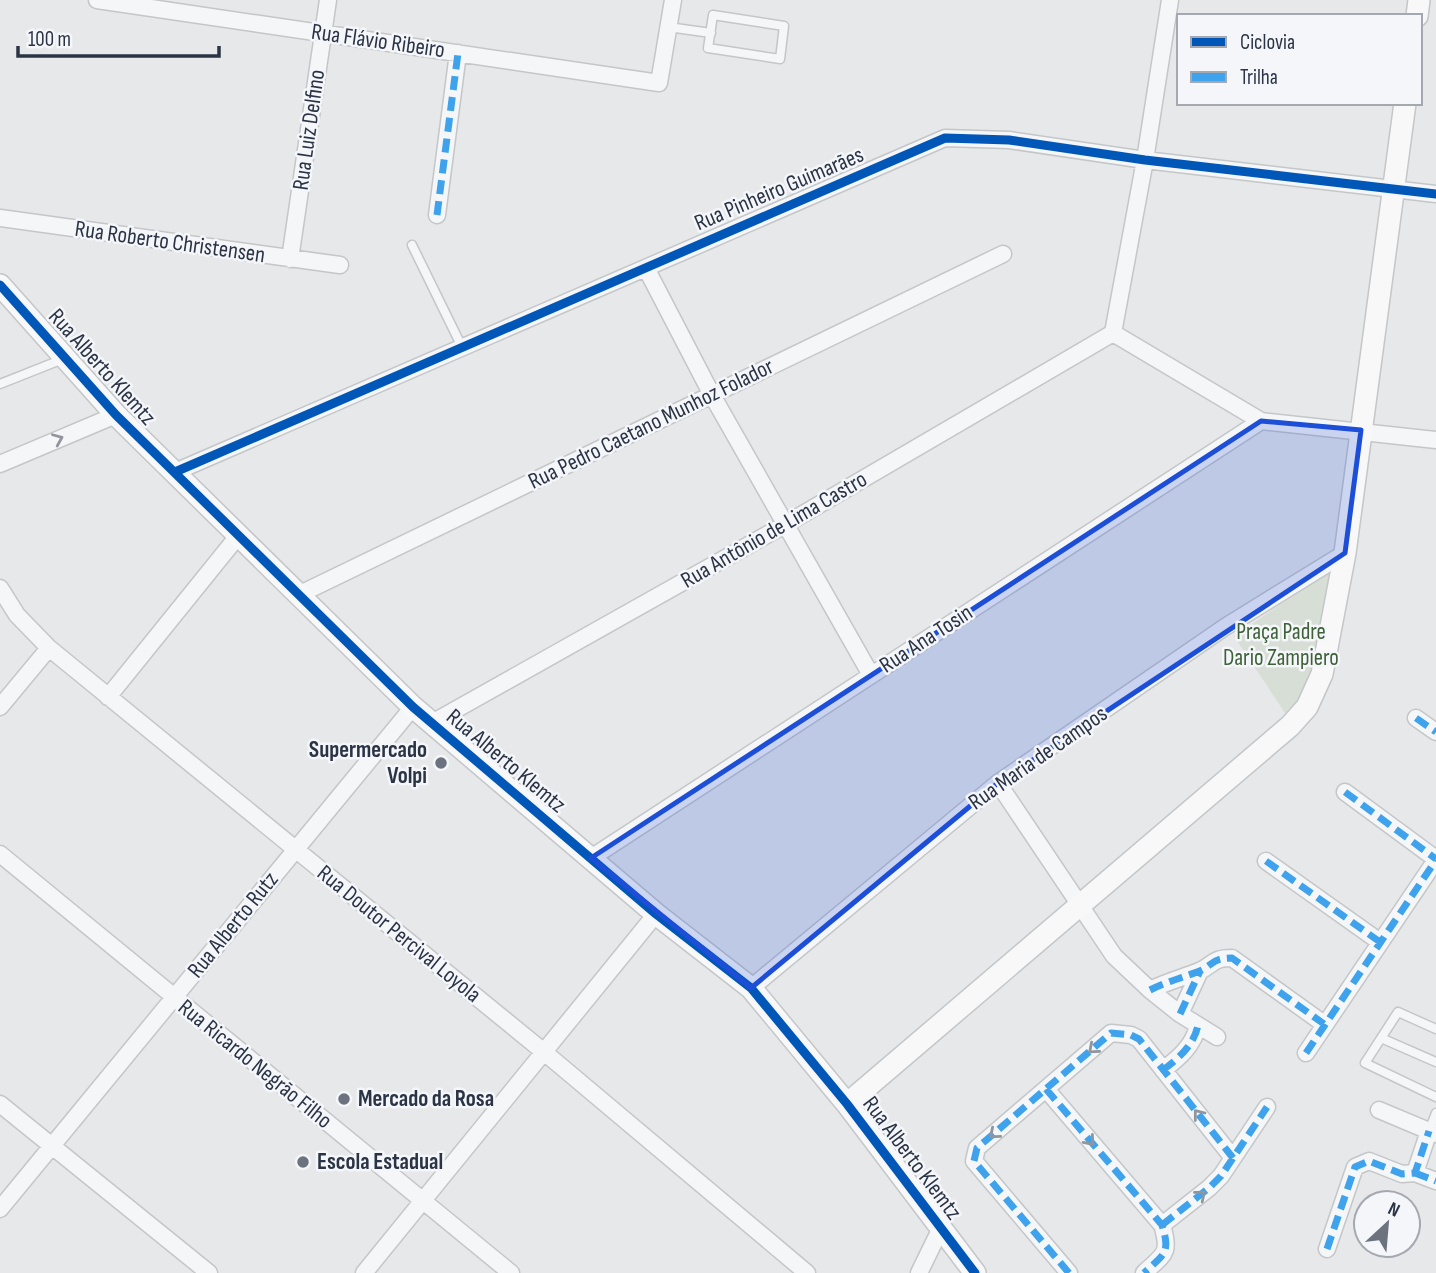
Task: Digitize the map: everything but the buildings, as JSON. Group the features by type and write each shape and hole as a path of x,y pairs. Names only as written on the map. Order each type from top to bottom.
{"street":[{"name":"Rua Flávio Ribeiro","path":"97,0 659,83 668,27"},
{"name":"Rua Luiz Delfino","path":"290,259 328,0"},
{"path":"668,27 673,0"},
{"path":"1170,0 1114,333 1261,421 1436,440"},
{"path":"437,215 458,53"},
{"path":"847,1104 1290,726 1307,707 1322,674 1345,553 1405,105"},
{"name":"Rua Pinheiro Guimarães","path":"175,472 945,138 1009,140 1145,160 1436,194"},
{"name":"Rua Roberto Christensen","path":"0,218 340,265"},
{"name":"Rua Pedro Caetano Munhoz Folador","path":"298,595 1003,254"},
{"path":"646,268 712,395 871,675"},
{"name":"Rua Alberto Klemtz","path":"2,289 116,415 413,707 656,914 751,988 847,1104 975,1273"},
{"name":"Rua Antônio de Lima Castro","path":"432,723 786,524 1114,333"},
{"path":"0,464 116,415"},
{"name":"Rua Ana Tosin","path":"591,858 1261,421"},
{"path":"108,697 238,536"},
{"name":"Rua Maria de Campos","path":"751,988 998,783 1225,628 1345,553"},
{"name":"Rua Doutor Percival Loyola","path":"0,588 17,615 48,648 544,1052 807,1273"},
{"path":"0,707 48,648"},
{"name":"Rua Alberto Rutz","path":"0,1209 413,707"},
{"path":"1416,718 1436,732"},
{"path":"998,783 1114,956 1180,1014 1217,1037"},
{"path":"1306,1052 1436,859 1345,792"},
{"name":"Rua Ricardo Negrão Filho","path":"0,854 511,1273"},
{"path":"1266,861 1380,942"},
{"path":"364,1273 656,914"},
{"path":"1150,990 1179,976 1200,971 1217,958 1232,958 1324,1024"},
{"path":"1180,1014 1200,971"},
{"path":"1163,1070 1194,1040 1198,1026"},
{"path":"1069,1273 974,1161 977,1148 1111,1033 1131,1035 1139,1039 1233,1158"},
{"path":"1046,1089 1162,1225 1168,1242 1164,1254 1144,1273"},
{"path":"0,1104 209,1273"},
{"path":"1162,1225 1209,1188 1267,1107"},
{"path":"1380,1110 1432,1133 1415,1173"},
{"path":"1327,1249 1355,1167 1368,1161 1402,1174 1415,1173 1436,1181"},
{"path":"919,1273 941,1228"}],"lane":[{"path":"713,15 785,26 780,59 708,48 710,33 713,15"},
{"path":"668,27 710,33"},
{"path":"412,245 462,347"},
{"path":"0,384 66,358"},
{"path":"1436,1029 1398,1012 1365,1063 1436,1097"},
{"path":"1381,1038 1436,1062"},
{"path":"1432,1133 1436,1113"}],"highlighted area":[{"path":"1261,421 1361,430 1345,553 998,783 751,988 591,858"}],"green space":[{"name":"Praça Padre Dario Zampiero","path":"1331,570 1311,673 1300,698 1285,713 1234,636"}],"marked path":[{"path":"437,215 458,53"},
{"path":"1416,718 1436,732"},
{"path":"1345,792 1436,859"},
{"path":"1306,1053 1436,860"},
{"path":"1266,861 1380,942"},
{"path":"1150,990 1202,970 1216,961 1232,958 1324,1024"},
{"path":"1180,1014 1200,971"},
{"path":"1163,1070 1189,1045 1198,1025"},
{"path":"1069,1273 974,1161 977,1148 1111,1033 1131,1035 1139,1039 1233,1158"},
{"path":"1046,1089 1162,1225 1166,1248 1157,1262 1144,1273"},
{"path":"1162,1225 1221,1176 1267,1107"},
{"path":"1327,1249 1355,1167 1369,1161 1402,1174 1415,1173 1429,1131"},
{"path":"1415,1173 1436,1181"}],"cycle path":[{"path":"175,472 945,138 1009,140 1145,160 1436,194"},
{"path":"0,285 116,415 413,707 656,914 751,988 847,1104 975,1273"}],"place":[{"name":"Supermercado Volpi","path":"441,763"},
{"name":"Mercado da Rosa","path":"344,1099"},
{"name":"Escola Estadual","path":"303,1162"}]}
